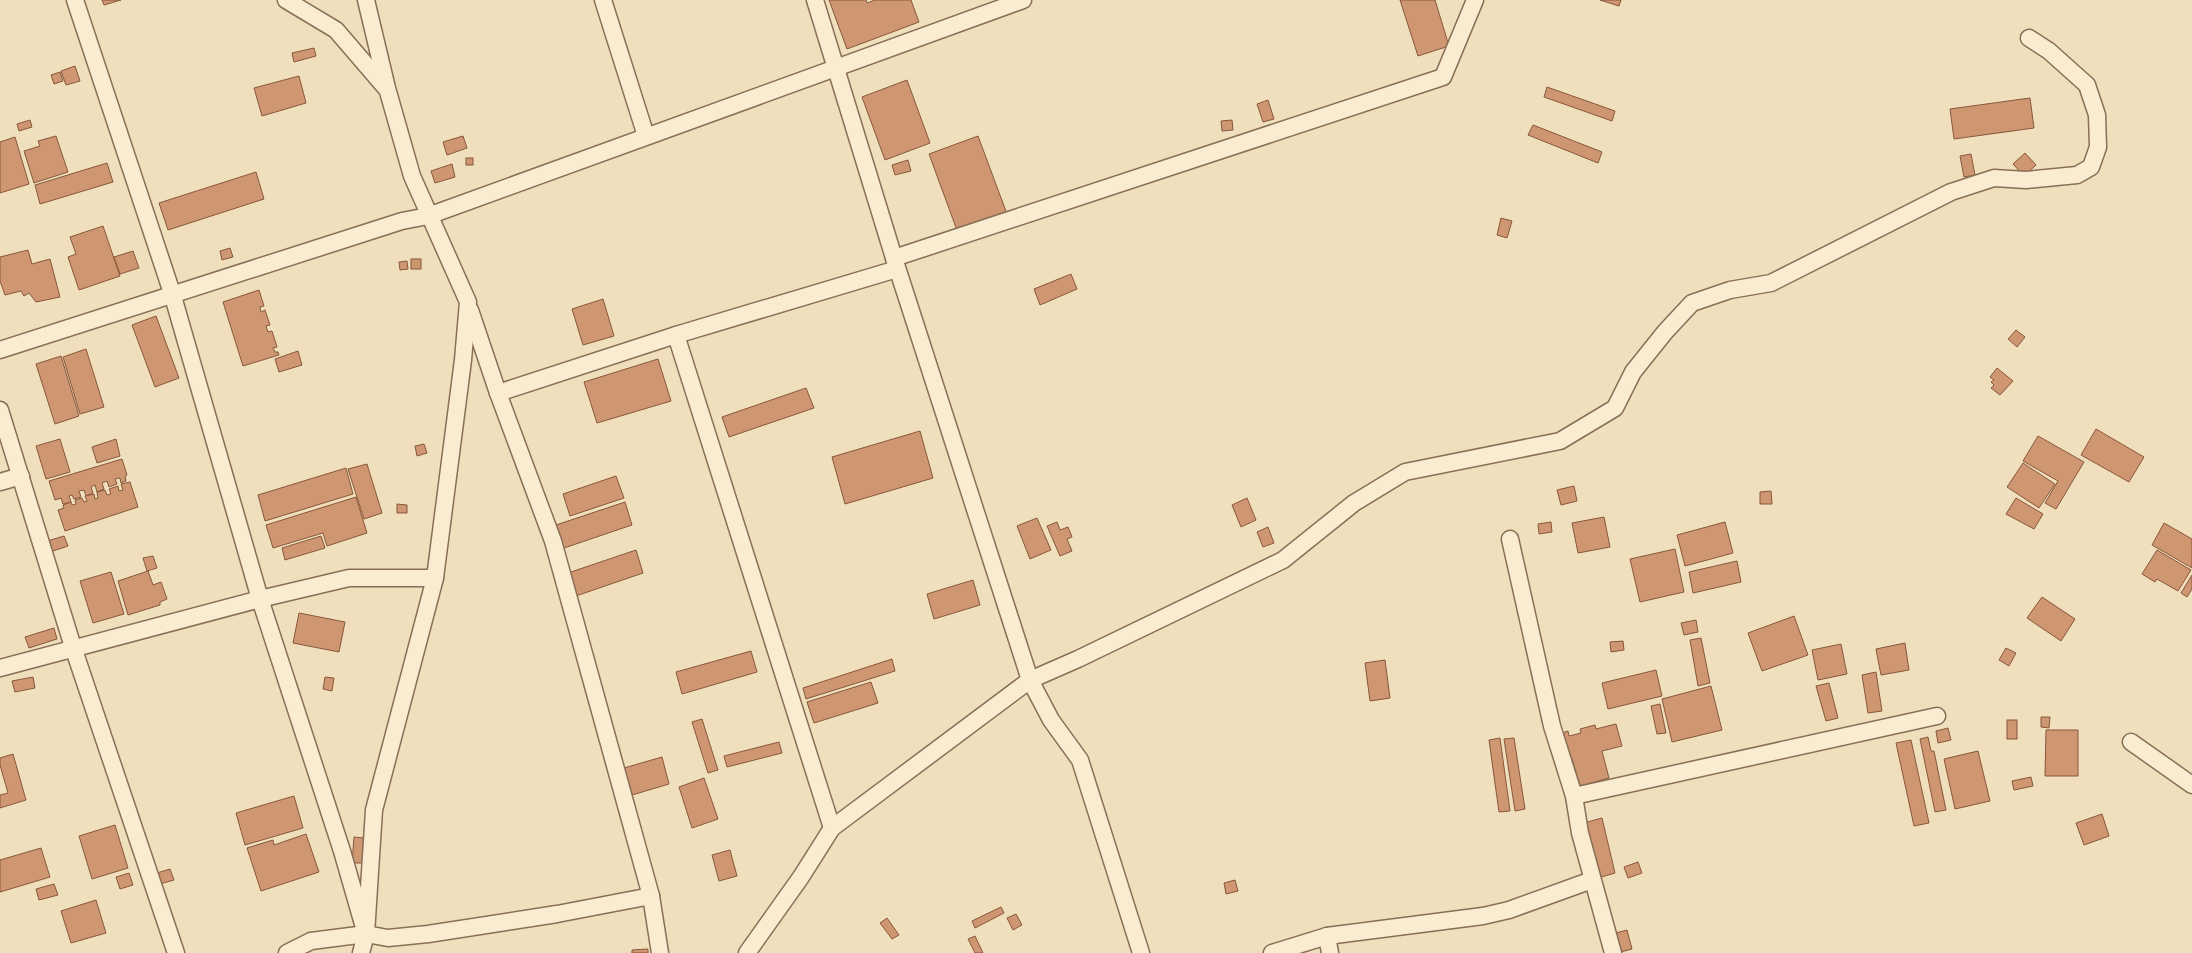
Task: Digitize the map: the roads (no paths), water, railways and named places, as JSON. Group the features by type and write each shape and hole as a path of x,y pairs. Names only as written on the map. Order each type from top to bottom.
{"street":[{"path":"75,0 172,293 260,599 342,851 366,934"},
{"path":"286,0 336,30 387,88"},
{"path":"366,0 387,88 412,176 428,216 468,302 498,392 553,541 651,896 660,953"},
{"path":"603,0 646,136"},
{"path":"815,0 895,264 1030,680 1051,720 1080,760 1141,953"},
{"path":"0,350 172,293 402,221 428,216 646,136 837,69 1021,0"},
{"path":"498,392 895,264 1443,77 1475,0"},
{"path":"747,953 801,877 832,828 1030,680 1078,659 1283,560 1354,503 1405,472 1560,441 1615,408 1633,372 1665,332 1692,303 1730,290 1771,283 1950,192 1994,178 2026,180 2077,175 2090,167 2098,147 2097,115 2087,85 2049,51 2029,38"},
{"path":"361,953 366,934 374,810 435,578 463,360 468,302"},
{"path":"676,335 832,828"},
{"path":"0,410 73,647 176,953"},
{"path":"0,482 21,476"},
{"path":"1510,539 1552,726 1574,796 1580,834 1613,953"},
{"path":"0,668 73,647 349,578 435,578"},
{"path":"1574,796 1937,716"},
{"path":"2131,742 2192,785"},
{"path":"1272,953 1327,936 1482,916 1509,910 1592,880"},
{"path":"287,953 311,941 366,934 388,938 428,934 557,914 651,896"},
{"path":"1327,936 1330,953"}]}
